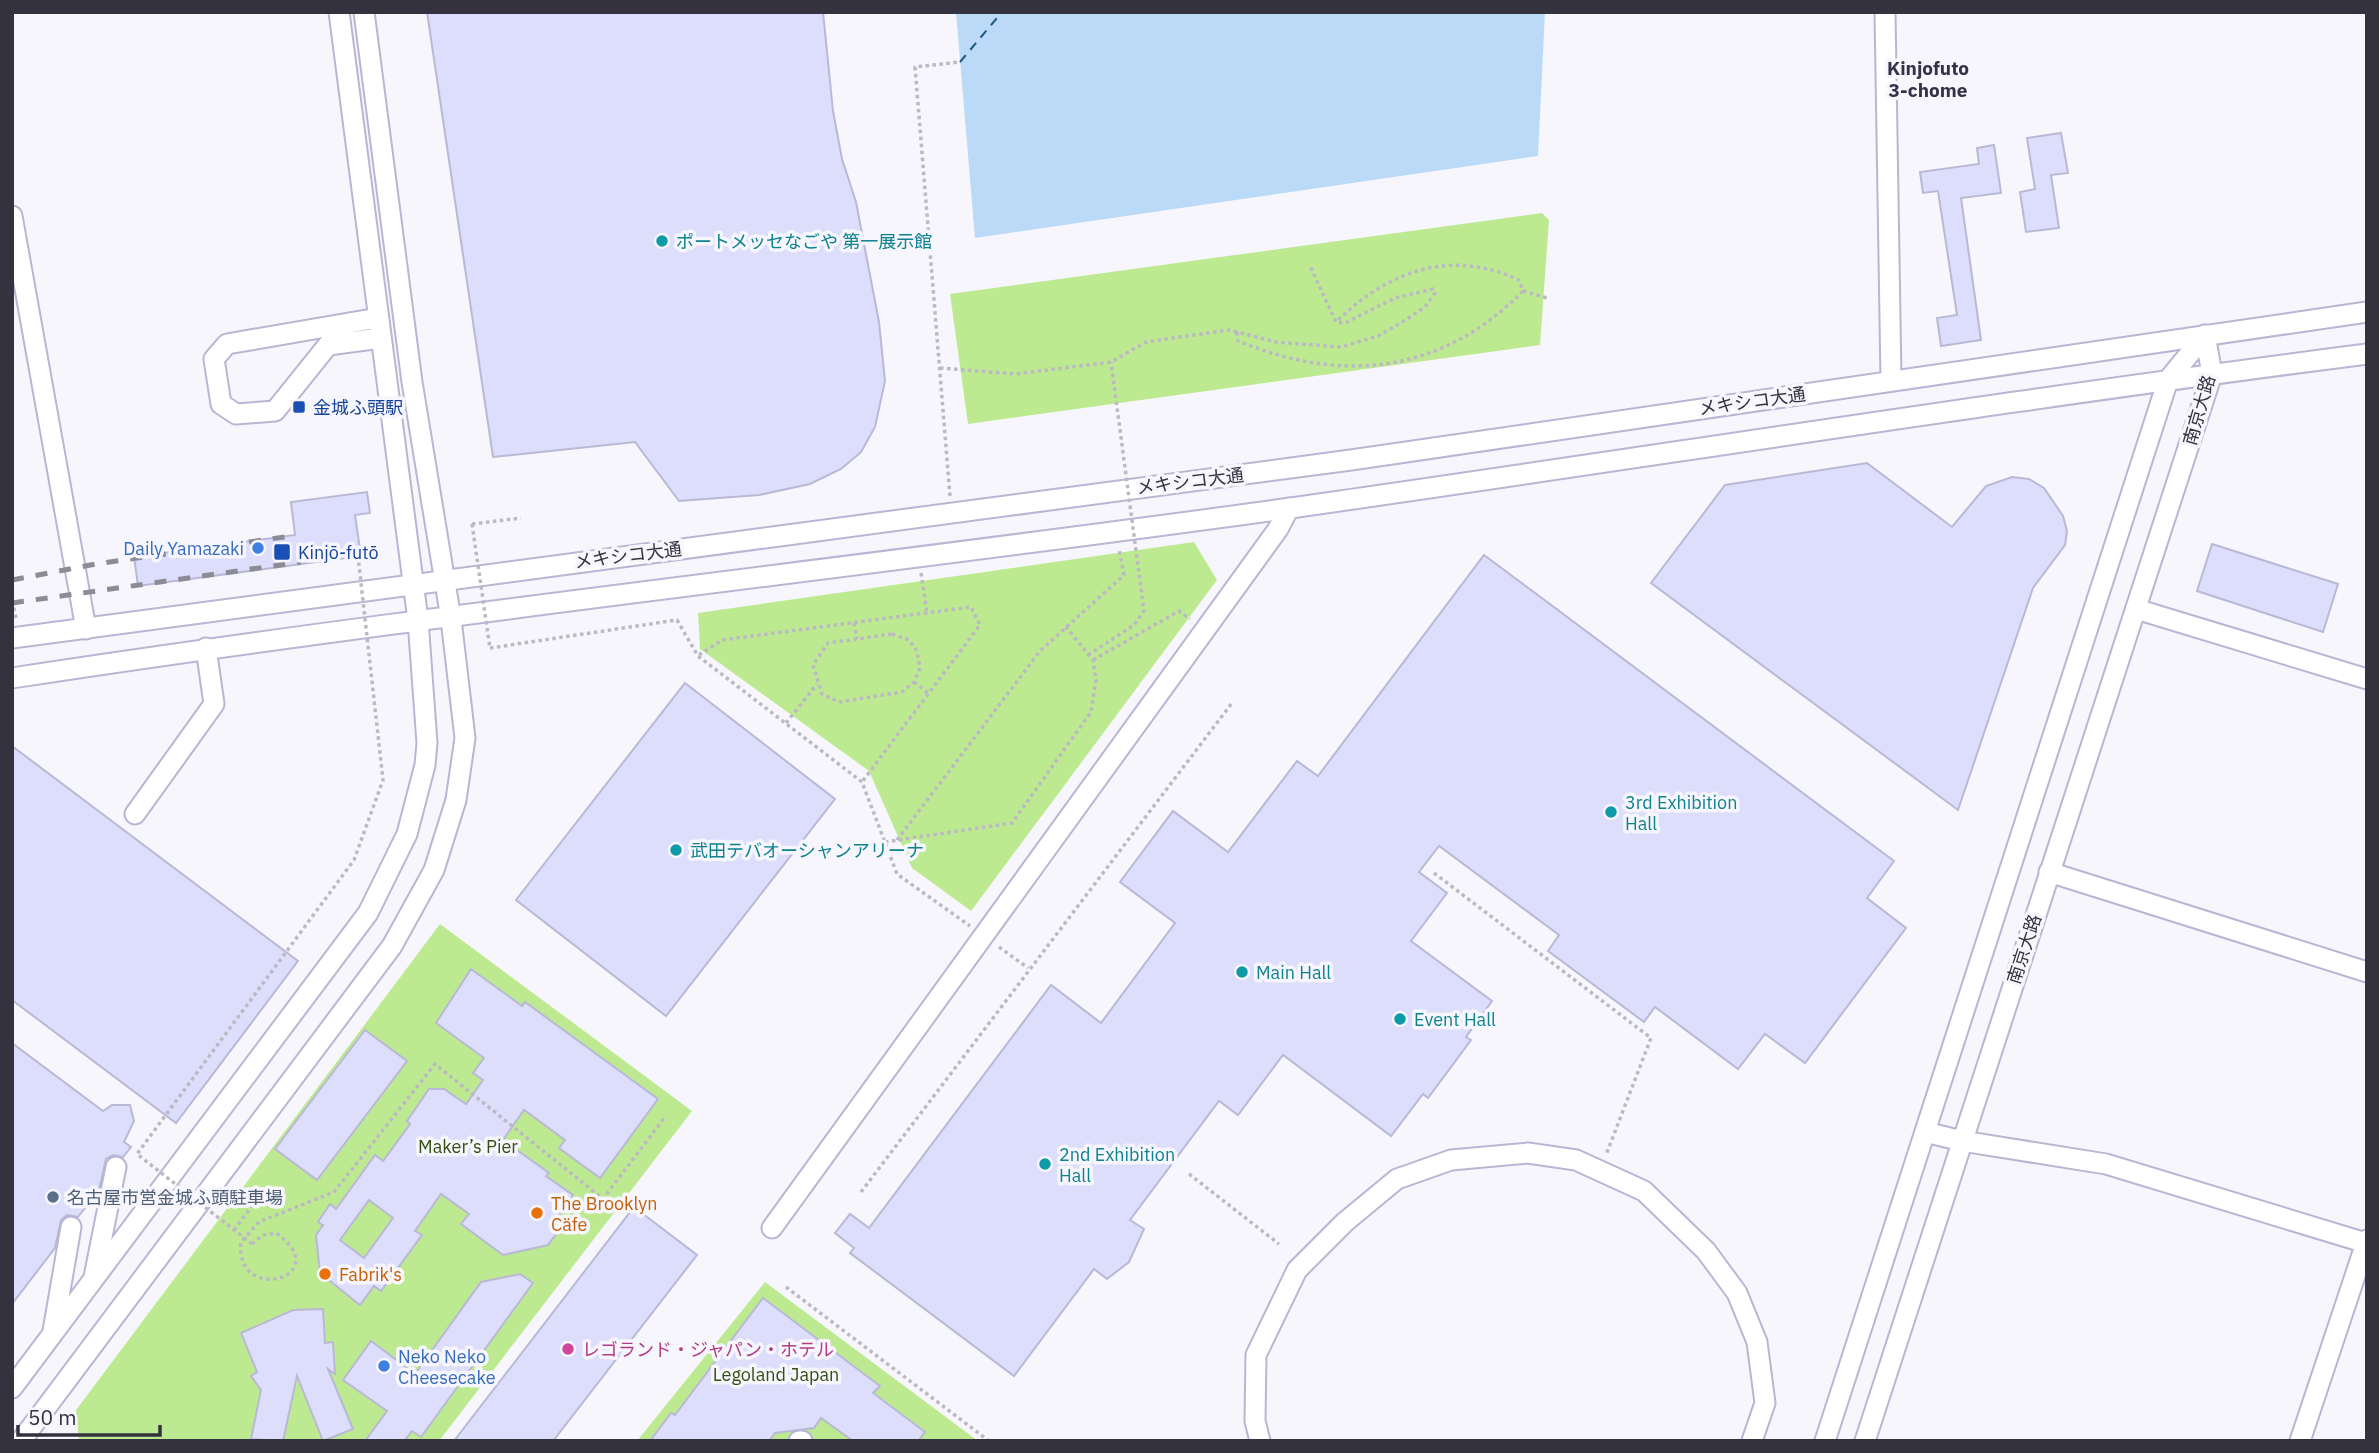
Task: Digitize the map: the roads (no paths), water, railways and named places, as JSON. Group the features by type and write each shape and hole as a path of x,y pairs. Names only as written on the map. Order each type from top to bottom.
{"street":[{"path":"12,1388 368,913 407,834 425,765 427,743 418,620 339,12"},
{"path":"20,1438 392,946 413,913 434,870 456,800 465,737 451,619 412,382 364,12"},
{"path":"1885,12 1891,380"},
{"path":"12,216 86,629"},
{"name":"メキシコ大通","path":"12,638 1338,462 2367,312"},
{"path":"378,318 227,344 214,359 221,404 236,414 275,411 328,345 381,338"},
{"name":"南京大路","path":"1865,1441 2212,374 2205,335"},
{"name":"南京大路","path":"1825,1441 2168,380 2205,335"},
{"path":"12,678 206,648 418,620 451,619 1289,508 2168,380 2367,355"},
{"path":"772,1228 1278,530 1289,508"},
{"path":"2136,609 2367,679"},
{"path":"135,814 214,704 206,648"},
{"path":"2049,872 2367,972"},
{"path":"1925,1132 1962,1141 2106,1164 2366,1241 2300,1441"},
{"path":"1260,1441 1255,1421 1256,1355 1297,1270 1345,1222 1397,1179 1451,1160 1528,1153 1576,1160 1644,1191 1706,1251 1737,1293 1757,1342 1765,1403 1752,1441"},
{"path":"93,1282 116,1167"},
{"path":"52,1336 71,1227"}],"water":[{"path":"956,12 1545,12 1538,156 975,238"}],"railway":[{"path":"12,580 96,564 291,536"},
{"path":"12,603 301,562"}],"place":[{"name":"ポートメッセなごや 第一展示館","path":"662,241"},
{"name":"金城ふ頭駅","path":"299,407"},
{"name":"Daily Yamazaki","path":"258,548"},
{"name":"Kinjō-futō","path":"282,552"},
{"name":"3rd Exhibition Hall","path":"1611,812"},
{"name":"武田テバオーシャンアリーナ","path":"676,850"},
{"name":"Main Hall","path":"1242,972"},
{"name":"Event Hall","path":"1400,1019"},
{"name":"2nd Exhibition Hall","path":"1045,1164"},
{"name":"名古屋市営金城ふ頭駐車場","path":"53,1197"},
{"name":"The Brooklyn Cäfe","path":"537,1213"},
{"name":"Fabrik's","path":"325,1274"},
{"name":"レゴランド・ジャパン・ホテル","path":"568,1349"},
{"name":"Neko Neko Cheesecake","path":"384,1366"}],"district":[{"name":"Kinjofuto 3-chome","path":"1928,79"}],"park label":[{"name":"Maker’s Pier","path":"468,1146"},
{"name":"Legoland Japan","path":"776,1374"}]}
